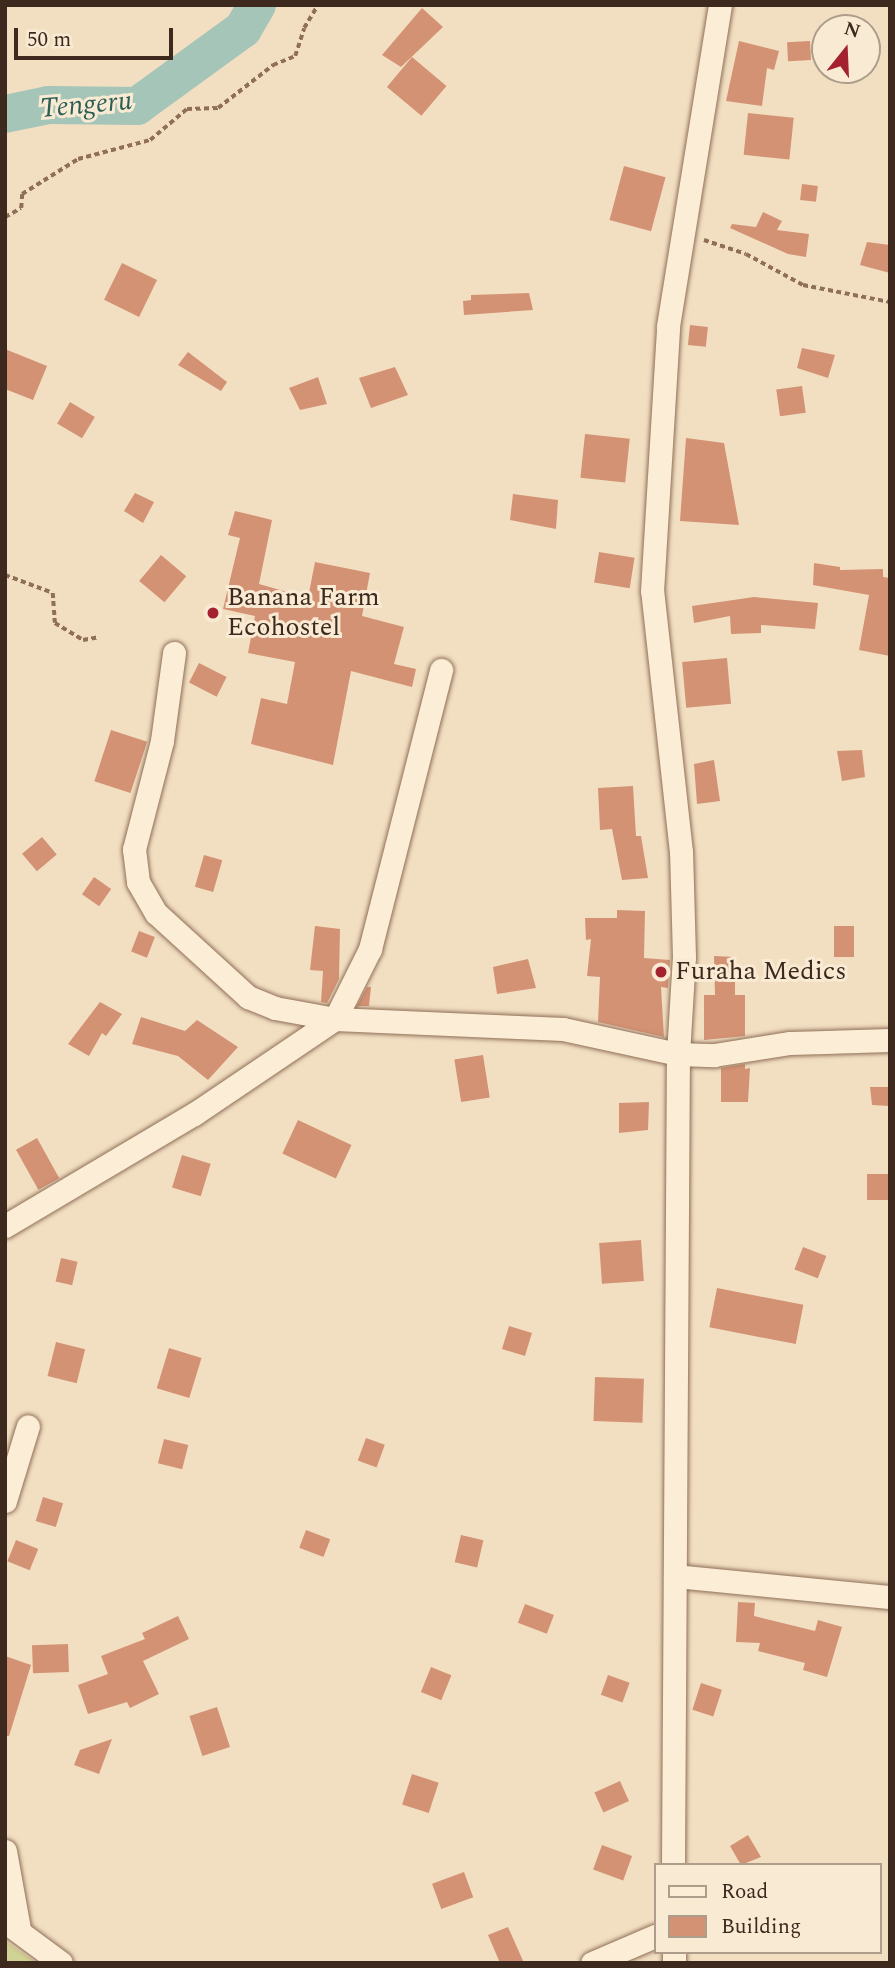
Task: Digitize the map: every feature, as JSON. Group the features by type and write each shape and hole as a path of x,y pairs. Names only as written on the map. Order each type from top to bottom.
{"street":[{"path":"673,1863 671,1732 676,1576 678,1054 684,957 681,852 652,591 668,326 681,229 720,5"},
{"path":"174,653 162,741 134,849 138,881 156,913 242,994 275,1008 335,1019 563,1029 678,1054 714,1055 790,1043 890,1040"},
{"path":"5,1226 194,1114 335,1019 370,949 441,670"},
{"path":"5,1501 29,1426"},
{"path":"676,1576 890,1597"},
{"path":"5,1851 12,1925 61,1963"},
{"path":"592,1963 654,1936"}],"path":[{"path":"5,217 21,208 22,194 78,159 150,140 187,109 218,108 273,65 295,56 304,27 318,5"},
{"path":"681,229 746,254 803,285 890,302"},
{"path":"5,575 53,593 55,623 83,640 100,637"}],"green space":[{"path":"5,1941 37,1963 5,1963"}],"building":[{"path":"422,8 443,27 401,67 382,55"},
{"path":"739,41 779,51 774,70 767,68 762,106 726,101"},
{"path":"810,41 811,60 788,61 787,42"},
{"path":"412,57 446,86 421,116 387,87"},
{"path":"748,113 794,118 789,160 744,155"},
{"path":"624,166 666,177 651,231 610,220"},
{"path":"802,184 818,186 816,202 800,200"},
{"path":"763,212 782,221 777,230 809,234 806,257 788,254 730,228 732,224 756,227"},
{"path":"867,242 890,245 890,273 860,265"},
{"path":"122,263 157,280 139,317 104,300"},
{"path":"529,293 533,310 464,315 463,301 471,300 471,295"},
{"path":"690,325 708,327 706,347 688,345"},
{"path":"802,348 835,355 828,378 797,368"},
{"path":"5,349 47,366 33,400 5,389"},
{"path":"188,352 227,382 221,391 178,365"},
{"path":"395,367 408,395 371,408 359,378"},
{"path":"318,377 327,404 300,410 289,388"},
{"path":"802,386 806,413 780,416 776,390"},
{"path":"70,402 95,417 82,438 57,423"},
{"path":"585,434 630,439 625,482 580,478"},
{"path":"686,438 724,443 739,525 680,521"},
{"path":"135,493 154,502 143,523 124,511"},
{"path":"513,494 558,500 556,529 510,520"},
{"path":"235,511 272,520 259,584 308,598 315,562 370,573 362,616 404,627 394,664 416,669 412,687 351,671 333,765 251,744 261,698 287,704 295,662 248,653 255,616 223,609 240,538 228,535"},
{"path":"599,552 635,558 630,588 594,583"},
{"path":"161,555 186,576 164,602 139,581"},
{"path":"814,563 840,567 840,570 883,569 883,577 890,578 890,656 859,650 869,595 813,585"},
{"path":"754,597 818,603 815,629 761,625 761,633 731,634 730,616 694,623 692,606"},
{"path":"727,658 731,704 686,708 682,662"},
{"path":"199,663 227,677 217,697 189,683"},
{"path":"111,730 147,742 130,793 94,781"},
{"path":"862,750 865,777 842,781 837,751"},
{"path":"714,760 720,801 697,804 694,764"},
{"path":"633,786 636,836 641,836 648,878 622,880 612,829 600,830 598,788"},
{"path":"42,837 57,855 37,871 22,854"},
{"path":"204,855 222,860 213,892 195,887"},
{"path":"94,877 111,889 99,906 82,894"},
{"path":"617,910 645,911 644,958 670,960 668,988 661,987 664,1037 598,1022 600,977 587,976 591,939 586,940 585,918 617,918"},
{"path":"315,926 340,929 339,979 327,1003 321,1002 323,971 310,970"},
{"path":"834,926 854,926 854,957 834,957"},
{"path":"139,931 155,937 147,958 131,952"},
{"path":"714,956 735,957 735,995 745,995 745,1036 704,1040 704,995 715,995"},
{"path":"528,959 536,988 497,994 493,967"},
{"path":"367,987 371,987 369,1006 357,1006"},
{"path":"100,1002 122,1014 106,1036 102,1033 89,1056 68,1044"},
{"path":"141,1017 185,1031 197,1020 238,1047 208,1080 178,1056 132,1044"},
{"path":"483,1055 490,1097 461,1102 454,1060"},
{"path":"745,1064 745,1069 750,1068 748,1102 721,1102 721,1068"},
{"path":"870,1087 890,1087 890,1106 872,1105"},
{"path":"649,1102 648,1130 619,1133 619,1103"},
{"path":"298,1120 351,1145 336,1178 282,1154"},
{"path":"37,1138 59,1178 38,1190 16,1150"},
{"path":"182,1155 211,1164 201,1196 172,1188"},
{"path":"867,1174 890,1174 890,1200 867,1200"},
{"path":"641,1240 644,1281 602,1284 599,1243"},
{"path":"803,1247 826,1256 818,1278 794,1269"},
{"path":"61,1258 78,1262 72,1285 56,1281"},
{"path":"717,1288 803,1305 796,1344 709,1327"},
{"path":"509,1326 532,1333 525,1356 502,1349"},
{"path":"56,1342 85,1349 77,1383 48,1376"},
{"path":"169,1348 202,1358 189,1398 157,1388"},
{"path":"595,1377 644,1379 642,1423 593,1421"},
{"path":"366,1438 385,1445 377,1467 358,1461"},
{"path":"164,1439 188,1445 182,1469 158,1463"},
{"path":"43,1497 63,1503 56,1527 36,1521"},
{"path":"306,1530 330,1539 323,1557 299,1548"},
{"path":"461,1535 483,1540 477,1567 455,1562"},
{"path":"16,1540 38,1549 30,1570 7,1561"},
{"path":"738,1602 755,1603 754,1616 815,1631 818,1620 842,1627 827,1677 803,1670 805,1663 758,1651 760,1643 736,1642"},
{"path":"525,1604 554,1615 547,1634 518,1623"},
{"path":"178,1616 189,1639 143,1661 159,1694 130,1708 127,1702 88,1714 78,1685 108,1674 101,1656 145,1639 142,1633"},
{"path":"68,1644 69,1672 33,1673 32,1645"},
{"path":"5,1656 31,1665 9,1736 5,1736"},
{"path":"431,1667 451,1675 441,1700 421,1692"},
{"path":"608,1675 630,1683 622,1703 601,1695"},
{"path":"701,1683 722,1690 713,1716 692,1710"},
{"path":"217,1707 230,1747 202,1756 189,1716"},
{"path":"112,1739 99,1774 74,1765 80,1750"},
{"path":"412,1774 439,1783 429,1813 402,1804"},
{"path":"620,1781 629,1801 603,1812 594,1792"},
{"path":"748,1835 761,1857 740,1863 730,1846"},
{"path":"602,1845 632,1856 623,1880 593,1869"},
{"path":"464,1872 473,1897 441,1909 432,1884"},
{"path":"508,1927 524,1963 500,1963 488,1935"}],"waterway":[{"name":"Tengeru","path":"5,114 49,105 137,106 243,29 257,5"}],"place":[{"name":"Banana Farm Ecohostel","path":"213,613"},
{"name":"Furaha Medics","path":"661,972"}]}
